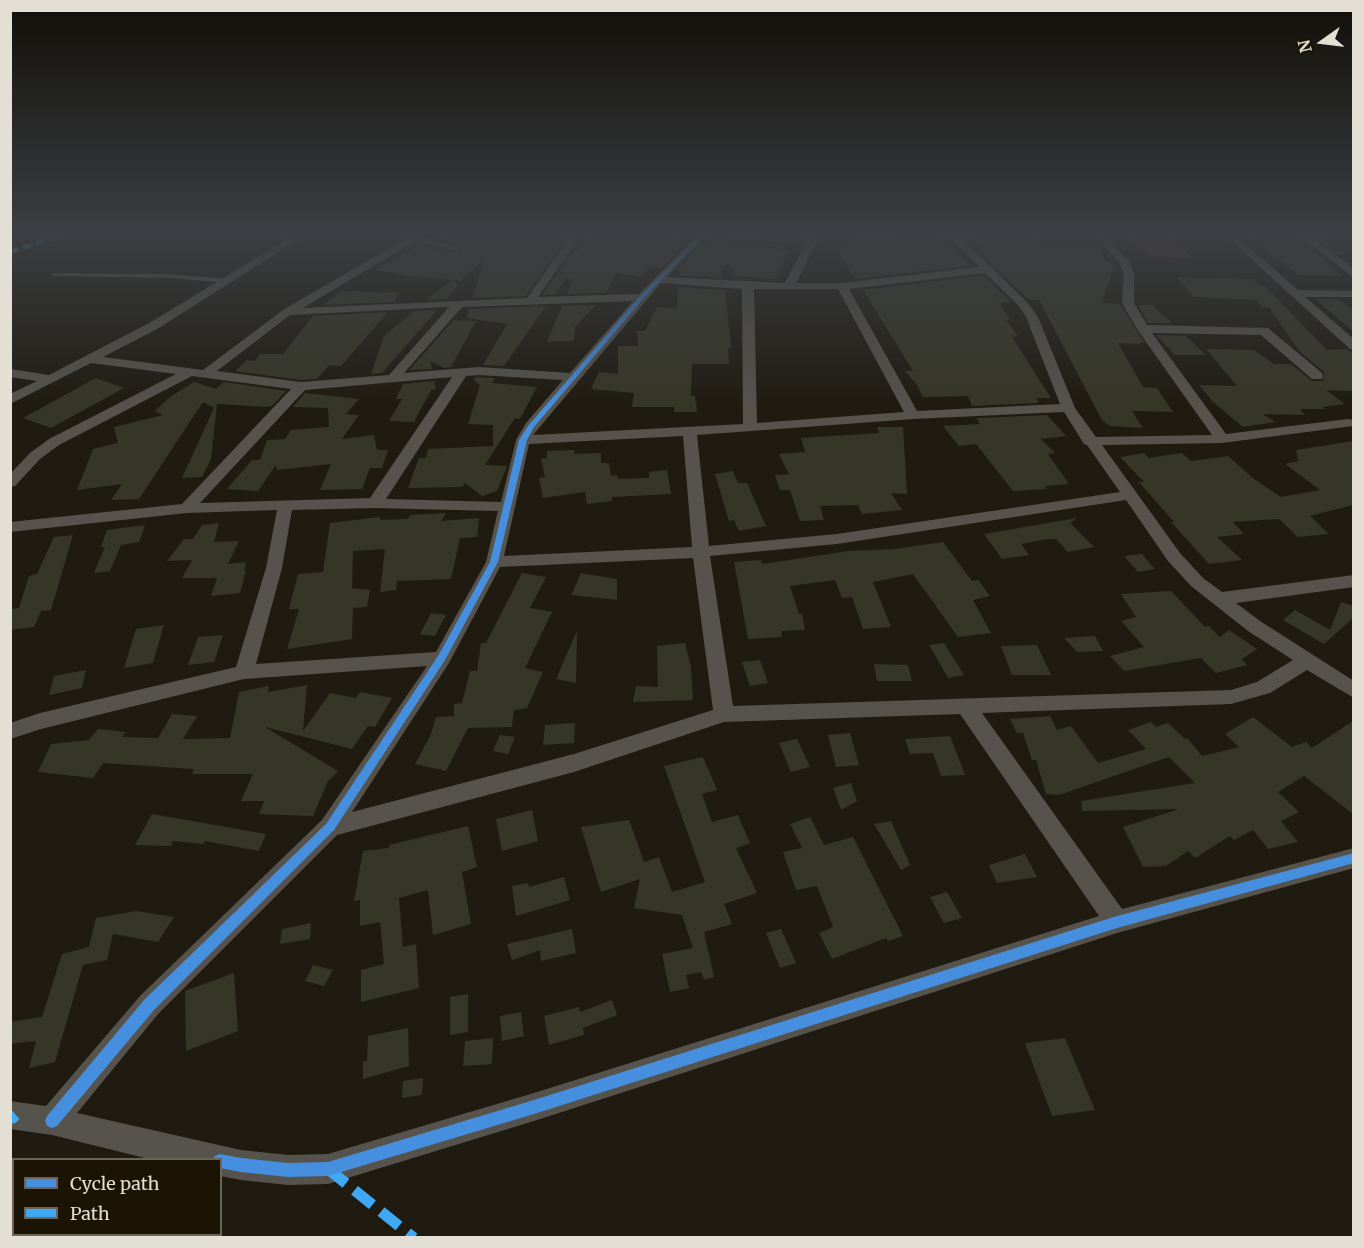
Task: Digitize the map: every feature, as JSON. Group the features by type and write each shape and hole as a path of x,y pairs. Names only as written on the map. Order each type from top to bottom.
{"street":[{"path":"10,400 155,324 207,293"},
{"path":"10,483 34,456 54,442 198,373 287,312 319,293"},
{"path":"530,301 535,293"},
{"path":"52,1121 149,1005 330,827 442,658 494,562 524,440 531,426 570,377 646,293"},
{"path":"748,293 750,428"},
{"path":"846,293 912,415"},
{"path":"1013,293 1032,317 1068,408 1089,441 1174,557 1197,582 1218,599 1305,662 1353,691"},
{"path":"1128,293 1128,303 1143,329 1222,439"},
{"path":"1294,293 1353,346"},
{"path":"1308,293 1353,294"},
{"path":"287,312 642,297"},
{"path":"393,378 459,303"},
{"path":"1143,329 1264,331 1317,376"},
{"path":"89,359 301,386 462,372 493,371 570,377"},
{"path":"375,503 462,372"},
{"path":"10,373 52,379"},
{"path":"187,508 301,386"},
{"path":"524,440 750,428 912,415 1068,408"},
{"path":"1089,441 1222,439 1352,424"},
{"path":"690,431 701,552 724,714"},
{"path":"494,562 701,552 845,538 1128,495"},
{"path":"13,532 187,508 375,503 508,507"},
{"path":"244,672 274,568 285,507"},
{"path":"1218,599 1353,581"},
{"path":"10,731 40,721 244,672 442,658"},
{"path":"330,827 574,763 724,714 1231,698 1263,688 1305,662"},
{"path":"965,705 1117,922"},
{"path":"222,1161 288,1170 328,1168 534,1107 1117,922 1353,858"},
{"path":"10,1114 52,1121 208,1158"}],"building":[{"path":"338,293 399,293 394,302 323,305"},
{"path":"435,293 451,293 446,299 427,300"},
{"path":"474,293 528,293 526,296 473,298"},
{"path":"678,293 725,293 731,348 728,348 729,364 692,364 691,396 695,396 697,412 674,412 674,407 632,407 634,393 591,389 599,372 618,374 618,346 638,346 637,331 645,331 657,307 677,308"},
{"path":"865,293 1002,293 1011,302 999,303 1010,320 1006,320 1018,336 1012,337 1051,398 1036,398 1039,402 1036,403 972,406 968,396 923,397 917,385 905,371 913,371"},
{"path":"1022,293 1105,293 1102,303 1120,304 1145,344 1141,342 1139,344 1118,343 1143,387 1157,388 1173,412 1132,411 1143,428 1110,426 1102,420 1039,300 1029,300"},
{"path":"1191,293 1272,293 1327,350 1346,349 1353,352 1353,391 1326,390 1345,404 1323,407 1325,409 1300,409 1305,415 1263,414 1275,422 1243,427 1213,402 1199,385 1237,386 1206,349 1254,350 1274,364 1291,364 1312,381 1323,381 1324,372 1299,351 1269,307 1262,307 1256,300 1194,297"},
{"path":"1315,299 1339,299 1353,310 1353,331"},
{"path":"596,305 575,327 574,341 547,342 562,306"},
{"path":"1138,305 1152,305 1172,323 1148,323"},
{"path":"546,306 504,366 483,365 507,324 467,318 469,309"},
{"path":"437,310 382,373 371,374 384,336 414,311"},
{"path":"388,312 341,366 329,365 317,379 301,380 235,371 247,360 255,361 260,354 283,354 313,316"},
{"path":"454,320 476,321 451,367 444,368 430,361 432,369 409,370"},
{"path":"1156,335 1186,336 1206,355 1175,355"},
{"path":"476,377 495,378 492,383 537,387 520,419 515,418 485,465 507,466 497,491 482,496 465,483 462,487 408,488 419,458 426,458 428,449 493,446 493,425 468,424 480,385 474,381"},
{"path":"96,378 124,388 51,428 23,418"},
{"path":"434,381 436,389 431,390 414,422 389,421 402,399 396,399 403,384"},
{"path":"194,382 216,389 224,382 286,391 272,406 217,404 211,459 202,477 182,478 214,408 203,402 139,499 111,500 122,484 77,490 93,449 118,443 114,427 163,415 155,411 170,397"},
{"path":"305,393 359,399 346,414 359,415 342,439 374,435 377,450 388,450 382,468 370,468 362,489 320,490 331,464 277,470 276,465 258,491 227,489 252,460 260,460 267,440 285,439 291,430 329,427 328,408 293,407"},
{"path":"1047,415 1066,436 1041,439 1055,453 1048,454 1069,484 1045,486 1047,489 1013,491 976,444 959,446 943,426 980,424 977,418"},
{"path":"877,427 903,427 907,494 891,493 902,510 862,514 858,505 820,506 824,520 800,521 790,490 780,490 775,475 789,474 779,454 805,452 801,438 879,433"},
{"path":"1353,441 1353,505 1310,516 1329,534 1298,537 1279,519 1233,522 1244,534 1217,537 1242,560 1209,564 1139,482 1144,482 1120,457 1144,453 1149,458 1182,453 1191,461 1228,456 1254,479 1281,497 1320,490 1285,464 1298,461 1296,450"},
{"path":"575,450 574,454 601,453 601,463 609,463 611,476 617,475 618,479 649,478 649,472 667,470 671,494 612,497 612,501 587,504 585,492 543,498 539,478 545,477 541,459 547,458 547,451"},
{"path":"733,471 738,483 747,483 766,526 739,531 734,520 729,521 715,474"},
{"path":"446,513 441,521 479,518 477,537 460,538 451,579 397,581 396,590 380,592 385,549 353,551 352,588 370,590 367,607 353,608 352,639 287,649 299,609 289,609 298,574 323,572 330,523 380,517 380,520 408,519 410,515"},
{"path":"1077,518 1070,523 1094,547 1068,552 1056,539 1048,539 1021,544 1029,555 1002,559 984,534"},
{"path":"219,523 214,542 239,541 228,564 246,562 244,571 246,571 240,593 211,596 217,578 182,578 192,560 167,561 184,539 193,539 202,525"},
{"path":"145,525 139,542 121,545 110,571 94,573 105,547 101,547 107,530"},
{"path":"73,535 51,610 41,611 34,627 10,630 10,609 19,608 29,576 37,574 54,537"},
{"path":"943,542 972,581 978,580 990,596 973,600 991,633 958,637 913,574 873,582 891,627 863,629 852,597 842,598 835,580 790,586 799,614 802,614 805,630 781,631 782,637 748,639 734,562 761,560 762,564 849,551 895,549"},
{"path":"1142,554 1155,569 1138,572 1124,556"},
{"path":"522,573 546,577 530,608 552,612 525,668 543,672 527,708 514,710 512,727 468,728 446,771 415,764 431,734 436,717 454,716 454,704 462,703 470,671 477,671 481,643 486,643"},
{"path":"581,573 617,579 617,600 571,595"},
{"path":"1171,591 1205,627 1209,626 1220,637 1229,630 1257,649 1242,659 1247,665 1216,673 1201,658 1124,671 1110,656 1144,647 1121,621 1136,617 1121,594"},
{"path":"1341,602 1353,606 1353,618 1324,644 1283,620 1295,610 1330,630"},
{"path":"431,613 446,615 435,636 420,634"},
{"path":"164,625 153,663 124,668 136,629"},
{"path":"577,631 576,683 556,679"},
{"path":"223,635 214,662 188,665 198,637"},
{"path":"1095,636 1103,651 1077,652 1064,638"},
{"path":"685,643 691,667 693,700 633,702 636,686 658,687 657,646"},
{"path":"944,643 964,675 948,678 929,645"},
{"path":"1037,645 1051,675 1012,675 1001,646"},
{"path":"760,660 768,683 750,686 742,662"},
{"path":"874,664 908,665 912,681 877,681"},
{"path":"86,670 82,688 49,695 54,676"},
{"path":"307,685 303,731 330,693 356,698 360,692 392,698 375,727 368,726 352,749 265,727 338,771 328,781 313,816 259,814 264,801 241,801 253,774 192,774 194,769 103,763 93,778 38,772 51,744 89,740 98,729 126,732 122,737 158,738 172,714 197,716 183,739 230,738 239,692 269,686 268,692"},
{"path":"1050,716 1057,730 1071,726 1098,763 1146,749 1128,730 1151,722 1156,727 1168,723 1185,739 1187,738 1202,756 1239,747 1225,734 1253,717 1292,747 1306,742 1312,748 1353,721 1353,814 1304,776 1278,792 1299,812 1281,821 1298,842 1268,849 1253,830 1234,840 1230,836 1195,858 1188,851 1166,866 1143,867 1123,827 1179,809 1082,811 1081,801 1195,783 1169,757 1059,795 1046,794 1036,760 1032,760 1023,733 1017,733 1010,719"},
{"path":"575,723 574,743 543,745 545,725"},
{"path":"850,733 859,765 836,767 828,735"},
{"path":"500,735 515,737 508,754 493,751"},
{"path":"950,736 965,775 941,776 933,753 910,754 905,739"},
{"path":"797,739 810,767 791,772 779,743"},
{"path":"703,757 717,790 702,794 712,822 738,815 750,843 736,848 757,893 724,904 732,924 704,932 714,977 704,980 701,972 686,975 689,988 670,992 662,954 693,948 682,915 634,908 640,879 601,892 581,827 629,820 644,862 659,857 672,892 705,882 664,766"},
{"path":"851,783 857,801 841,810 833,788"},
{"path":"532,810 538,841 502,851 496,819"},
{"path":"152,814 266,834 259,851 205,841 203,844 173,841 171,846 135,845"},
{"path":"810,817 824,845 853,837 903,936 888,941 886,938 832,959 819,933 833,927 817,886 796,890 783,852 802,848 790,824"},
{"path":"891,821 910,865 901,870 874,824"},
{"path":"468,826 477,867 462,872 471,924 433,935 428,890 399,898 403,947 416,944 419,988 361,1002 361,970 384,964 380,922 360,926 360,900 354,901 363,851 389,848 389,845"},
{"path":"1025,854 1037,877 997,883 989,865"},
{"path":"564,877 570,900 516,916 512,886 528,883 529,887"},
{"path":"947,892 962,918 944,923 930,897"},
{"path":"136,911 174,917 158,942 113,934 107,960 83,965 55,1062 29,1068 36,1041 10,1044 10,1022 42,1017 62,954 89,947 96,918"},
{"path":"311,923 310,939 280,944 282,929"},
{"path":"572,929 576,953 541,961 540,950 512,960 507,944"},
{"path":"781,929 796,963 780,968 766,933"},
{"path":"313,965 333,970 324,986 305,981"},
{"path":"234,973 238,1031 186,1051 185,991"},
{"path":"468,994 468,1032 450,1035 450,997"},
{"path":"612,1000 617,1015 583,1028 584,1035 549,1045 544,1016 579,1007 580,1012"},
{"path":"521,1012 524,1036 502,1041 500,1016"},
{"path":"408,1028 409,1066 363,1079 363,1062 367,1061 368,1036"},
{"path":"493,1038 492,1064 463,1066 465,1041"},
{"path":"1065,1038 1095,1110 1052,1116 1025,1043"},
{"path":"423,1078 422,1095 402,1098 403,1081"}],"marked path":[{"path":"10,1120 16,1115"},
{"path":"328,1169 414,1238"}],"cycle path":[{"path":"52,1121 149,1005 330,827 442,658 494,562 523,440 531,426 646,293"},
{"path":"222,1161 288,1170 328,1169 534,1107 1117,922 1354,858"}]}
